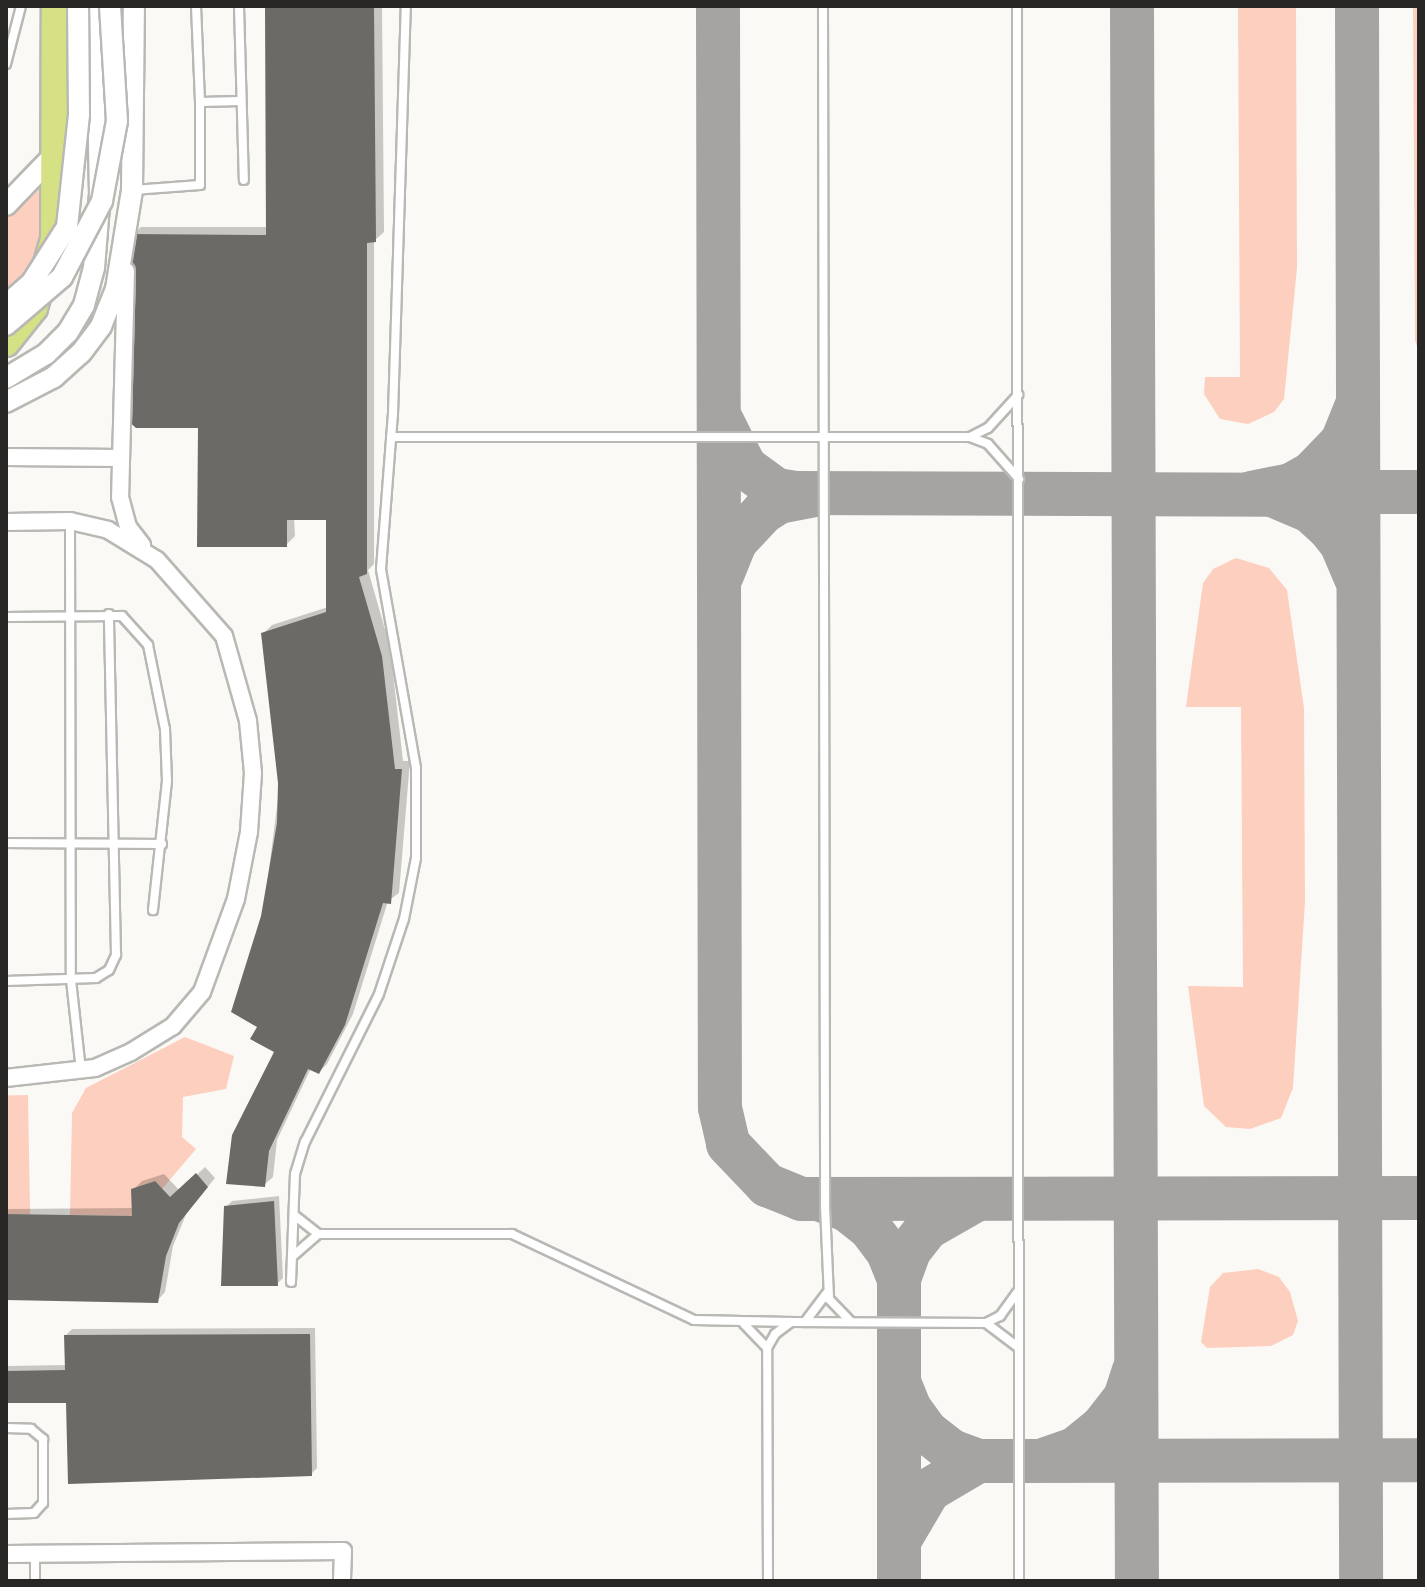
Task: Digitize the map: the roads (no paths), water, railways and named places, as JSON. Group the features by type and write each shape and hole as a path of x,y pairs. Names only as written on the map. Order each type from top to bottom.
{"highway":[{"path":"6,343 34,308 54,239 55,6"}],"street":[{"path":"6,305 39,274 67,227 79,115 78,6"},
{"path":"6,378 46,354 68,332 84,305 94,268 100,193 96,6"},
{"path":"6,325 62,277 102,201 117,121 110,6"},
{"path":"6,402 54,377 101,326 116,289 132,190 134,6"},
{"path":"6,205 55,154"},
{"path":"6,1078 81,1070 131,1052 173,1026 202,992 229,922 249,832 253,773 248,721 224,636 157,560 122,514 120,458 127,226"},
{"path":"6,457 120,458"},
{"path":"6,522 70,521 108,530 157,560"},
{"path":"6,1554 343,1551 342,1581"}],"lane":[{"path":"6,64 21,6"},
{"path":"132,190 200,185 196,6"},
{"path":"239,6 244,180"},
{"path":"291,1282 295,1174 305,1142 379,994 404,919 416,858 416,768 382,591 391,437 406,6"},
{"path":"823,6 828,1289 836,1310 851,1322"},
{"path":"1017,6 1019,1581"},
{"path":"200,102 241,101"},
{"path":"970,437 988,428 1019,394"},
{"path":"391,437 970,437 988,444 1019,480"},
{"path":"70,521 71,980 81,1070"},
{"path":"6,981 104,976 114,963 109,614"},
{"path":"6,617 109,614 122,616 141,632 154,666 167,781 153,910"},
{"path":"6,843 162,844"},
{"path":"294,1215 318,1234 512,1234 694,1320 743,1324 986,1323 1012,1305 1019,1288"},
{"path":"292,1257 318,1234"},
{"path":"805,1322 819,1309 828,1289"},
{"path":"768,1581 767,1348 791,1322"},
{"path":"986,1323 1018,1348"},
{"path":"743,1324 767,1348"},
{"path":"6,1428 31,1429 41,1435 43,1503 34,1513 6,1514"},
{"path":"35,1554 35,1581"}]}
